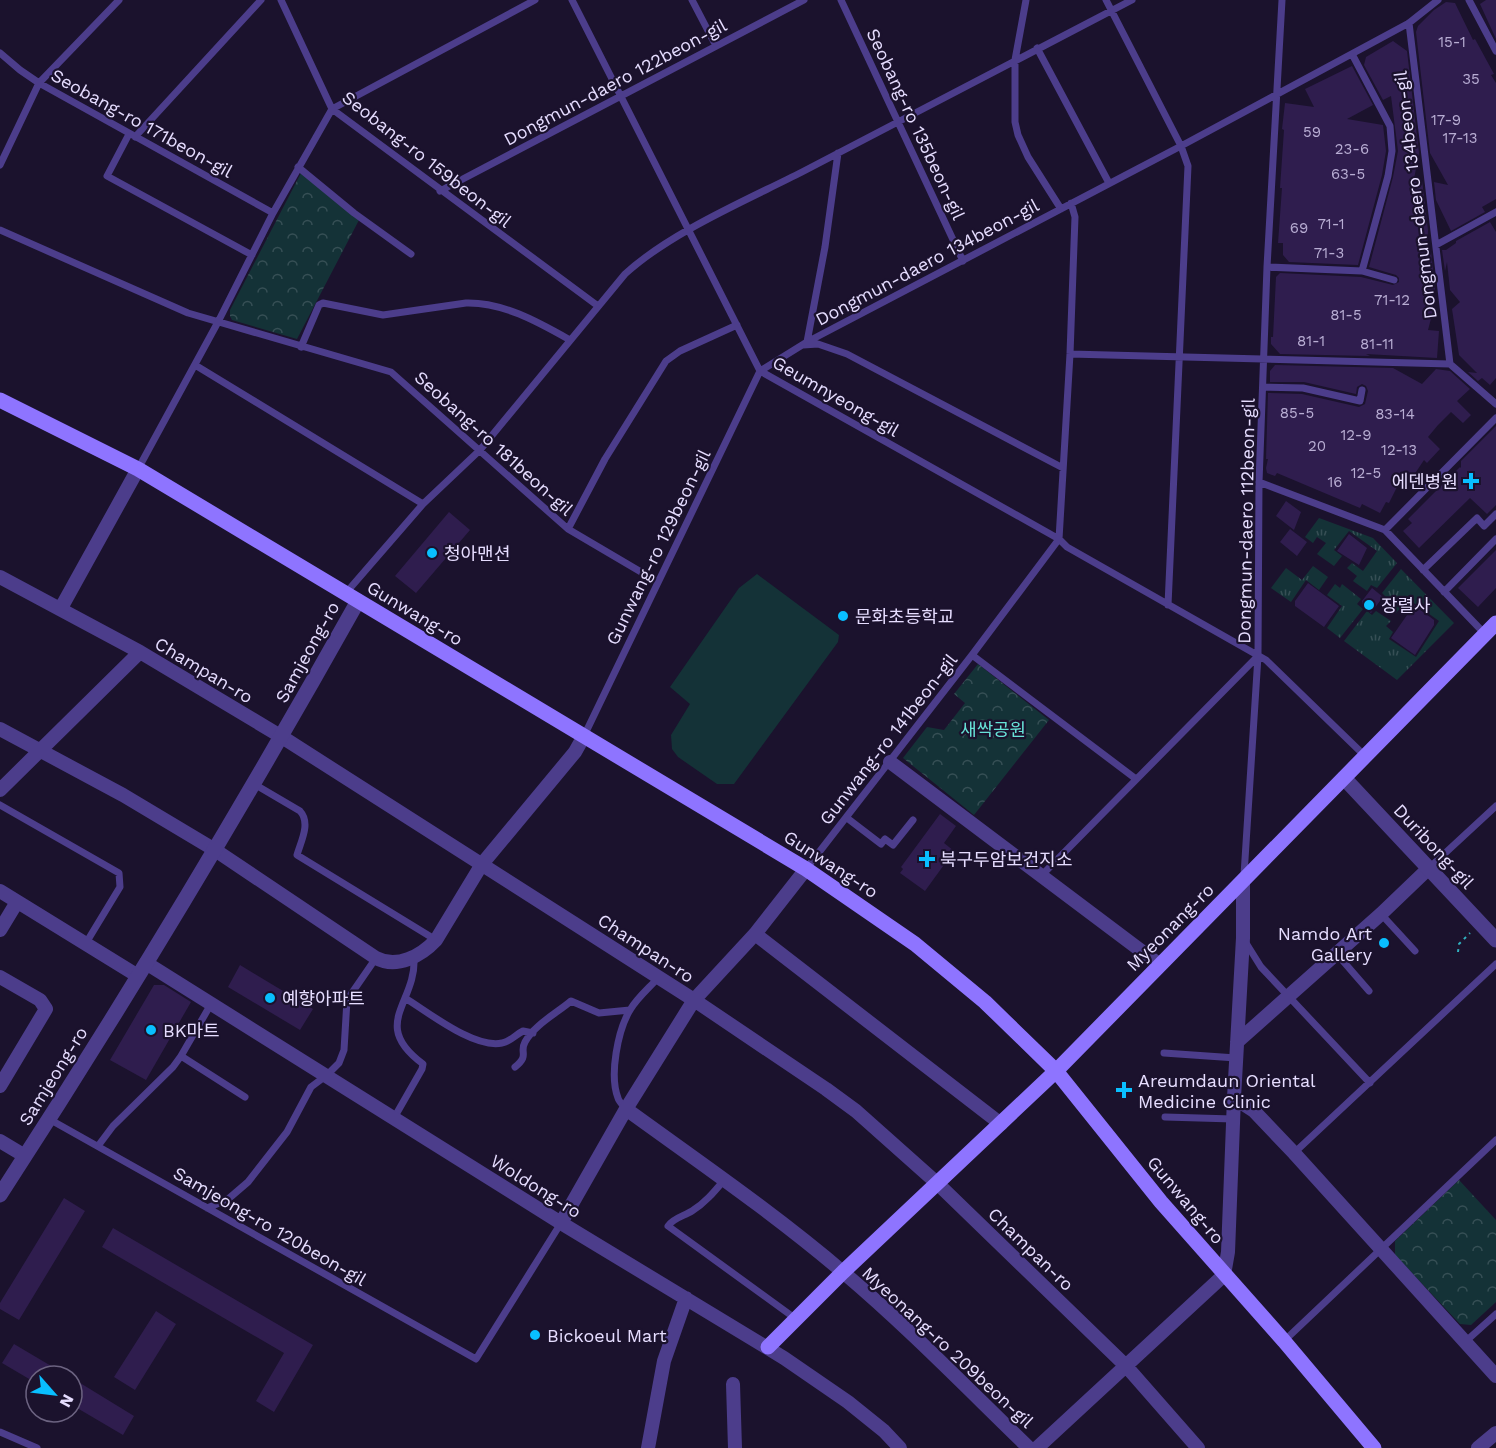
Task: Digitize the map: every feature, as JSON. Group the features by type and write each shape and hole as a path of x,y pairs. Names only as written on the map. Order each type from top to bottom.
{"main road":[{"name":"Gunwang-ro","path":"0,400 138,469 806,869 915,944 985,1002 1056,1071 1161,1202 1284,1341 1374,1448"},
{"name":"Myeonang-ro","path":"768,1347 843,1272 1056,1071 1491,629"}],"street":[{"path":"62,608 138,469"},
{"name":"Champan-ro","path":"0,577 62,608 140,652 282,737 694,1000 826,1089 938,1184 1126,1366 1198,1448"},
{"name":"Samjeong-ro","path":"0,1195 142,969 282,737 352,598"},
{"path":"0,790 140,652"},
{"path":"0,729 123,795 214,850 376,958 392,963 414,957 428,949 436,940 482,864 574,752 584,736"},
{"path":"890,762 1160,966"},
{"name":"Duribong-gil","path":"1344,778 1496,940"},
{"path":"1237,1042 1381,914 1429,868"},
{"path":"561,1223 626,1109 694,1000 755,934 806,869"},
{"path":"1037,1448 1224,1275 1228,1252 1243,938 1243,880"},
{"path":"0,891 86,943 142,969"},
{"path":"0,930 17,902"},
{"path":"755,934 1001,1124"},
{"name":"Woldong-ro","path":"142,969 212,1003 561,1223 768,1347 848,1402 884,1431 900,1448"},
{"path":"0,977 40,1000 46,1009 0,1086"},
{"path":"0,1057 13,1065"},
{"path":"1234,1098 1254,1111 1294,1153 1496,1376"},
{"path":"626,1109 740,1192 843,1272"},
{"path":"0,1141 25,1156"},
{"name":"Myeonang-ro 209beon-gil","path":"843,1272 941,1362 1029,1448"},
{"path":"648,1448 664,1361 686,1298"},
{"path":"733,1384 735,1448"},
{"path":"1478,1448 1496,1433"}],"lane":[{"path":"0,165 39,82 119,0"},
{"path":"252,255 107,176 132,135 261,0"},
{"name":"Seobang-ro 159beon-gil","path":"281,0 332,109 598,306"},
{"path":"138,469 218,322 273,213 332,109 535,0"},
{"name":"Geumnyeong-gil","path":"572,0 760,371 1059,538 1067,547 1258,656"},
{"path":"692,0 716,46"},
{"name":"Dongmun-daero 122beon-gil","path":"440,191 804,0"},
{"name":"Seobang-ro 135beon-gil","path":"841,0 963,261"},
{"name":"Dongmun-daero 134beon-gil","path":"1026,0 1015,60 1015,122 1028,157 1061,209"},
{"path":"1106,0 1181,146 1188,166 1168,605"},
{"path":"352,598 423,504 480,450 598,306 640,261 690,230 1132,0"},
{"name":"Dongmun-daero 112beon-gil","path":"1243,880 1258,656 1259,482 1267,267 1282,0"},
{"name":"Dongmun-daero 134beon-gil","path":"760,371 804,343 1181,146 1409,23 1438,0"},
{"path":"1469,0 1496,51"},
{"name":"Dongmun-daero 134beon-gil","path":"1409,23 1450,364"},
{"path":"1037,48 1109,183"},
{"name":"Seobang-ro 171beon-gil","path":"0,53 39,82 273,213"},
{"name":"Dongmun-daero 134beon-gil","path":"1352,54 1390,126 1392,151 1388,176 1362,271"},
{"name":"Dongmun-daero 134beon-gil","path":"804,343 825,247 838,153"},
{"path":"298,167 354,213 411,254"},
{"path":"1059,538 1070,354 1075,217 1071,203"},
{"path":"1436,245 1496,212"},
{"name":"Seobang-ro 181beon-gil","path":"0,230 188,313 392,372 568,529 658,582"},
{"path":"1267,267 1362,271 1394,280"},
{"path":"301,347 319,305 323,303 383,315 466,303 493,305 542,325 570,340"},
{"path":"568,529 605,459 666,361 680,351 737,325"},
{"name":"Dongmun-daero 134beon-gil","path":"804,343 818,344 847,354 1063,468"},
{"path":"1070,354 1264,357 1450,364 1496,404"},
{"path":"195,364 423,504"},
{"name":"Gunwang-ro 129beon-gil","path":"584,736 760,371"},
{"name":"Dongmun-daero 112beon-gil","path":"1264,387 1303,388 1360,401 1362,390"},
{"path":"1385,530 1496,418"},
{"path":"1259,482 1385,530 1444,592 1491,629"},
{"path":"1424,570 1477,518 1484,525 1496,514"},
{"name":"Gunwang-ro 141beon-gil","path":"806,869 972,655 1059,538"},
{"path":"1444,592 1496,539"},
{"name":"Gunwang-ro 141beon-gil","path":"972,655 1136,779"},
{"path":"1258,656 1273,666 1365,757"},
{"name":"Dongmun-daero 112beon-gil","path":"1041,876 1258,656"},
{"path":"254,784 305,816 306,825 297,855 436,940"},
{"path":"0,805 119,873 120,887 86,943"},
{"path":"1429,868 1496,806"},
{"path":"847,818 881,844 885,839 893,845 913,820"},
{"path":"1381,914 1414,951"},
{"path":"1243,938 1261,967 1370,1083"},
{"path":"1336,953 1369,991"},
{"path":"394,1118 423,1064 401,1043 396,1025 413,978 414,957"},
{"path":"207,1208 227,1200 248,1182 287,1132 311,1087 327,1076 339,1063 344,1050 347,1000 376,958"},
{"path":"1294,1153 1496,963"},
{"path":"626,1109 618,1099 614,1082 620,1034 630,1010 658,978"},
{"path":"405,998 459,1031 487,1043 506,1043 523,1032 533,1033"},
{"path":"515,1067 524,1056 525,1041 572,1001 599,1013 630,1010"},
{"path":"98,1146 113,1126 155,1086 181,1056 212,1003"},
{"path":"1164,1053 1236,1058"},
{"path":"181,1056 245,1097"},
{"path":"1165,1117 1233,1119"},
{"name":"Samjeong-ro 120beon-gil","path":"49,1119 476,1359 561,1223"},
{"path":"1284,1341 1496,1140"},
{"path":"724,1180 706,1200 671,1221 668,1226 796,1319"},
{"path":"1465,1342 1496,1314"},
{"path":"0,1432 37,1448"}],"path":[{"path":"1458,952 1459,944 1480,923"}],"green space":[{"path":"301,173 359,220 297,339 232,320 230,310"},
{"path":"1319,518 1373,538 1397,563 1377,588 1371,585 1367,591 1353,581 1357,576 1347,568 1352,563 1363,571 1377,551 1349,531 1334,550 1342,556 1334,566 1317,554 1326,543 1317,537 1313,543 1305,537"},
{"path":"1313,566 1328,577 1319,590 1306,580 1291,602 1271,588 1286,568 1302,580"},
{"path":"1401,569 1454,623 1397,680 1344,641 1367,611 1372,615 1376,611 1391,621 1386,626 1393,632 1389,639 1416,657 1439,621 1414,603 1409,611 1402,606 1396,613 1382,603 1387,598 1382,593"},
{"path":"757,574 839,635 838,642 734,784 717,784 678,757 672,749 671,735 690,704 670,687 739,588"},
{"path":"1335,584 1340,588 1342,584 1361,599 1357,604 1363,609 1340,638 1327,628 1342,606 1327,595"},
{"name":"새싹공원","path":"978,664 1049,720 974,815 903,758 927,727 944,730 965,703 954,694"},
{"path":"1459,1180 1496,1220 1496,1302 1471,1325 1460,1324 1395,1255 1395,1241"}],"building":[{"path":"1486,0 1496,0 1496,39 1480,4"},
{"path":"1446,2 1455,3 1473,40 1475,39 1494,74 1491,75 1496,83 1496,199 1482,207 1485,212 1451,231 1436,200 1434,182 1448,185 1430,153 1416,32 1418,26 1434,10"},
{"path":"1393,41 1407,51 1419,153 1414,179 1422,180 1428,230 1427,251 1431,251 1435,289 1428,330 1439,331 1437,358 1366,354 1370,356 1280,354 1271,344 1271,337 1273,337 1276,277 1280,273 1361,277 1393,285 1399,282 1396,275 1369,267 1398,151 1391,96 1383,100 1364,65 1366,57"},
{"path":"1352,66 1373,105 1347,119 1383,125 1386,151 1382,175 1358,265 1289,262 1283,255 1283,243 1278,243 1285,103 1314,107 1305,89"},
{"path":"1490,222 1496,232 1496,378 1490,385 1482,378 1478,381 1468,372 1477,373 1459,355 1452,309 1460,302 1450,290 1447,262 1445,271 1442,250 1446,250 1456,241"},
{"path":"1275,365 1393,368 1422,384 1436,369 1450,371 1470,389 1457,401 1471,415 1463,423 1451,412 1438,425 1428,437 1440,449 1427,463 1424,460 1408,484 1405,483 1403,488 1398,485 1389,503 1386,502 1380,513 1362,504 1360,508 1277,473 1275,476 1267,473 1268,393 1302,394 1359,407 1365,404 1368,391 1366,386 1362,384 1357,387 1356,394 1304,382 1270,382 1270,371"},
{"name":"에덴병원","path":"1496,426 1496,505 1487,514 1470,498 1419,548 1403,531 1412,523 1408,519 1461,468 1461,461"},
{"path":"1286,501 1301,512 1294,530 1276,516"},
{"name":"청아맨션","path":"449,512 470,530 416,593 395,576"},
{"path":"1290,529 1307,542 1297,556 1280,542"},
{"path":"1349,534 1367,548 1359,565 1337,551"},
{"path":"1496,550 1496,588 1478,607 1458,588"},
{"path":"1308,583 1339,606 1324,627 1295,606 1295,601"},
{"path":"1372,588 1383,597 1371,613 1362,606 1362,601"},
{"path":"1414,605 1434,620 1434,625 1415,655 1391,638"},
{"name":"북구두암보건지소","path":"940,814 956,826 944,843 954,851 925,891 900,873 903,869 901,867"},
{"name":"예향아파트","path":"240,965 313,1009 300,1030 228,987"},
{"name":"BK마트","path":"154,985 164,985 191,1002 146,1080 110,1060"},
{"path":"64,1198 85,1211 19,1320 0,1309 0,1303"},
{"path":"113,1228 313,1345 274,1412 256,1401 284,1353 102,1247"},
{"path":"156,1311 176,1324 135,1390 114,1377"},
{"path":"14,1344 48,1364 24,1364 24,1376 2,1363"},
{"path":"84,1385 134,1416 123,1435 84,1412"}],"place":[{"name":"에덴병원","path":"1471,481"},
{"name":"청아맨션","path":"432,553"},
{"name":"장렬사","path":"1369,605"},
{"name":"문화초등학교","path":"843,616"},
{"name":"북구두암보건지소","path":"927,859"},
{"name":"Namdo Art Gallery","path":"1384,943"},
{"name":"예향아파트","path":"270,998"},
{"name":"BK마트","path":"151,1030"},
{"name":"Areumdaun Oriental Medicine Clinic","path":"1124,1090"},
{"name":"Bickoeul Mart","path":"535,1335"}]}
